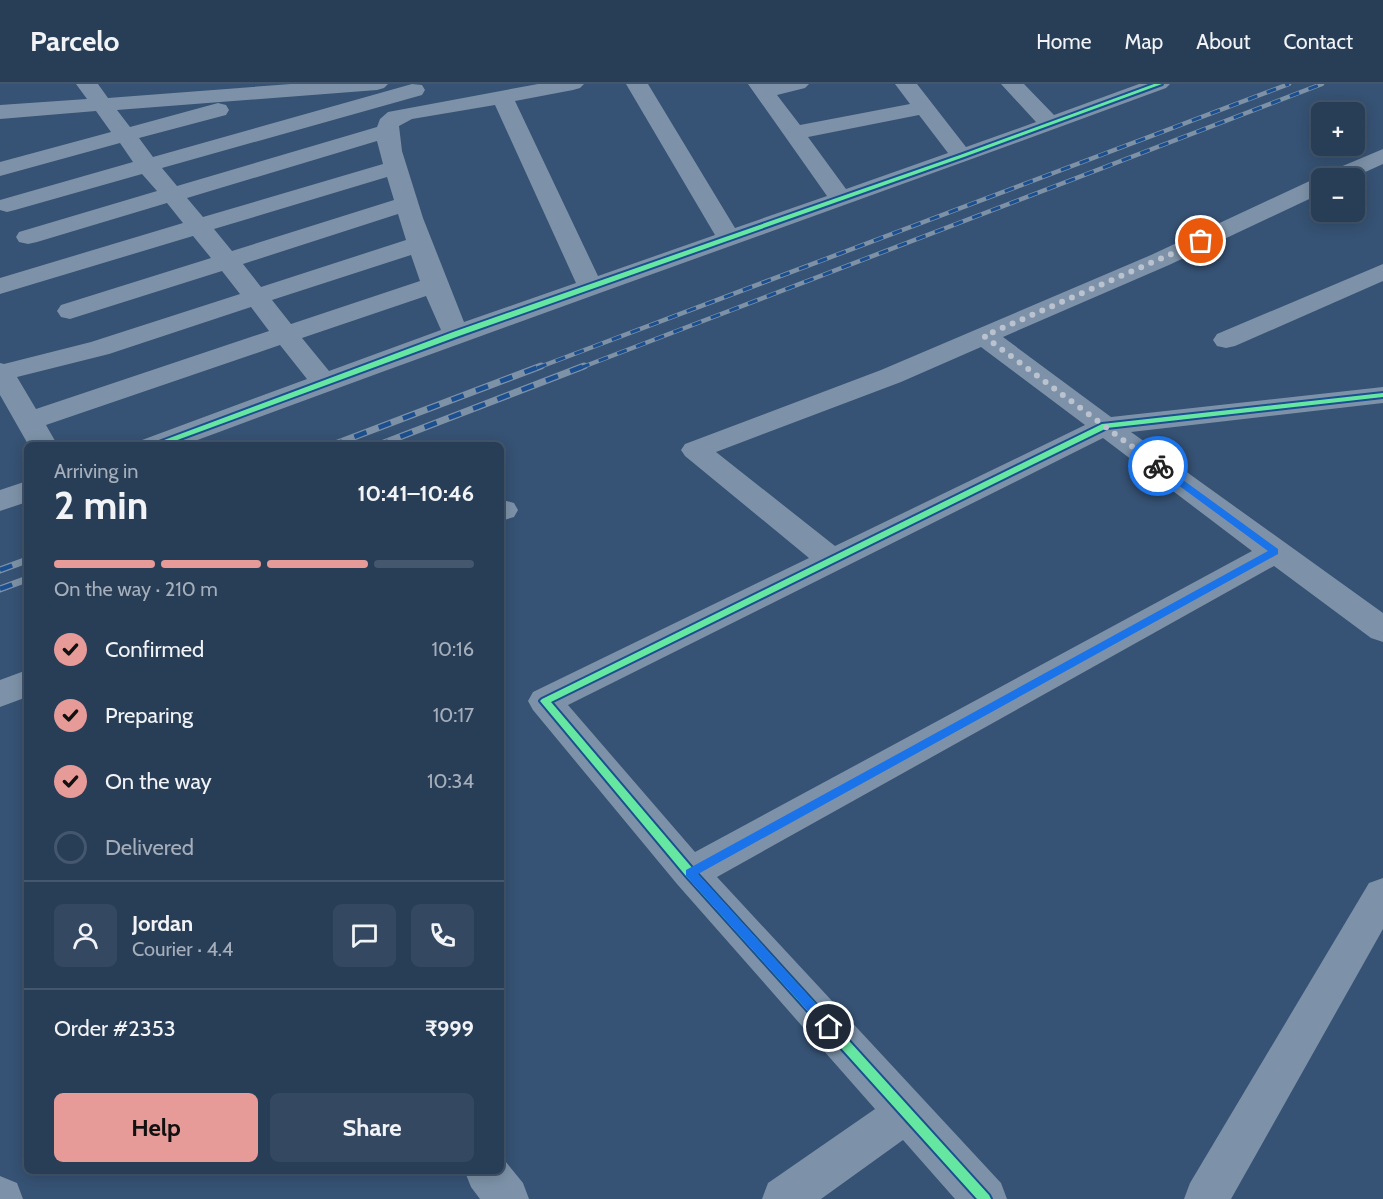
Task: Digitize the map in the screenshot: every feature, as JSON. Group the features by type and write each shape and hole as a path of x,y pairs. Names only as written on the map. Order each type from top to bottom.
{"street":[{"path":"0,112 93,94 282,92 377,84"},
{"path":"7,205 413,96 502,97 536,88 573,84"},
{"path":"637,84 729,238"},
{"path":"798,84 762,87 841,199"},
{"path":"906,84 962,156"},
{"path":"1012,84 1049,123"},
{"path":"163,442 456,334 962,156 1159,84"},
{"path":"0,169 282,92"},
{"path":"93,94 124,136 324,383"},
{"path":"413,96 388,124 387,131 418,244 433,285 456,334"},
{"path":"502,97 590,286"},
{"path":"794,134 924,108"},
{"path":"28,237 387,131"},
{"path":"1356,168 1383,156"},
{"path":"0,286 396,167"},
{"path":"832,560 695,450 891,376 1160,260 1311,189"},
{"path":"69,311 406,204"},
{"path":"42,442 0,372 100,348 418,244"},
{"path":"1226,340 1383,272"},
{"path":"29,421 433,285"},
{"path":"984,336 1383,630"},
{"path":"985,1199 690,873 545,701 1105,426 1383,395"},
{"path":"0,501 24,492"},
{"path":"690,873 1275,552"},
{"path":"0,694 24,684"},
{"path":"1206,1199 1383,894"},
{"path":"784,1199 906,1112"},
{"path":"488,1174 507,1199"}],"railway":[{"path":"537,368 1289,84"},
{"path":"580,368 1322,84"},
{"path":"341,442 541,366"},
{"path":"386,442 584,366"},
{"path":"0,570 24,561"},
{"path":"0,589 24,580"}],"cycle path":[{"path":"163,442 456,334 962,156 1159,84"},
{"path":"985,1199 690,873 545,701 1105,426 1383,395"}],"way so far":[{"path":"1158,466 984,336 1201,241"}],"route":[{"path":"829,1027 690,873 1275,552 1158,466"}]}
